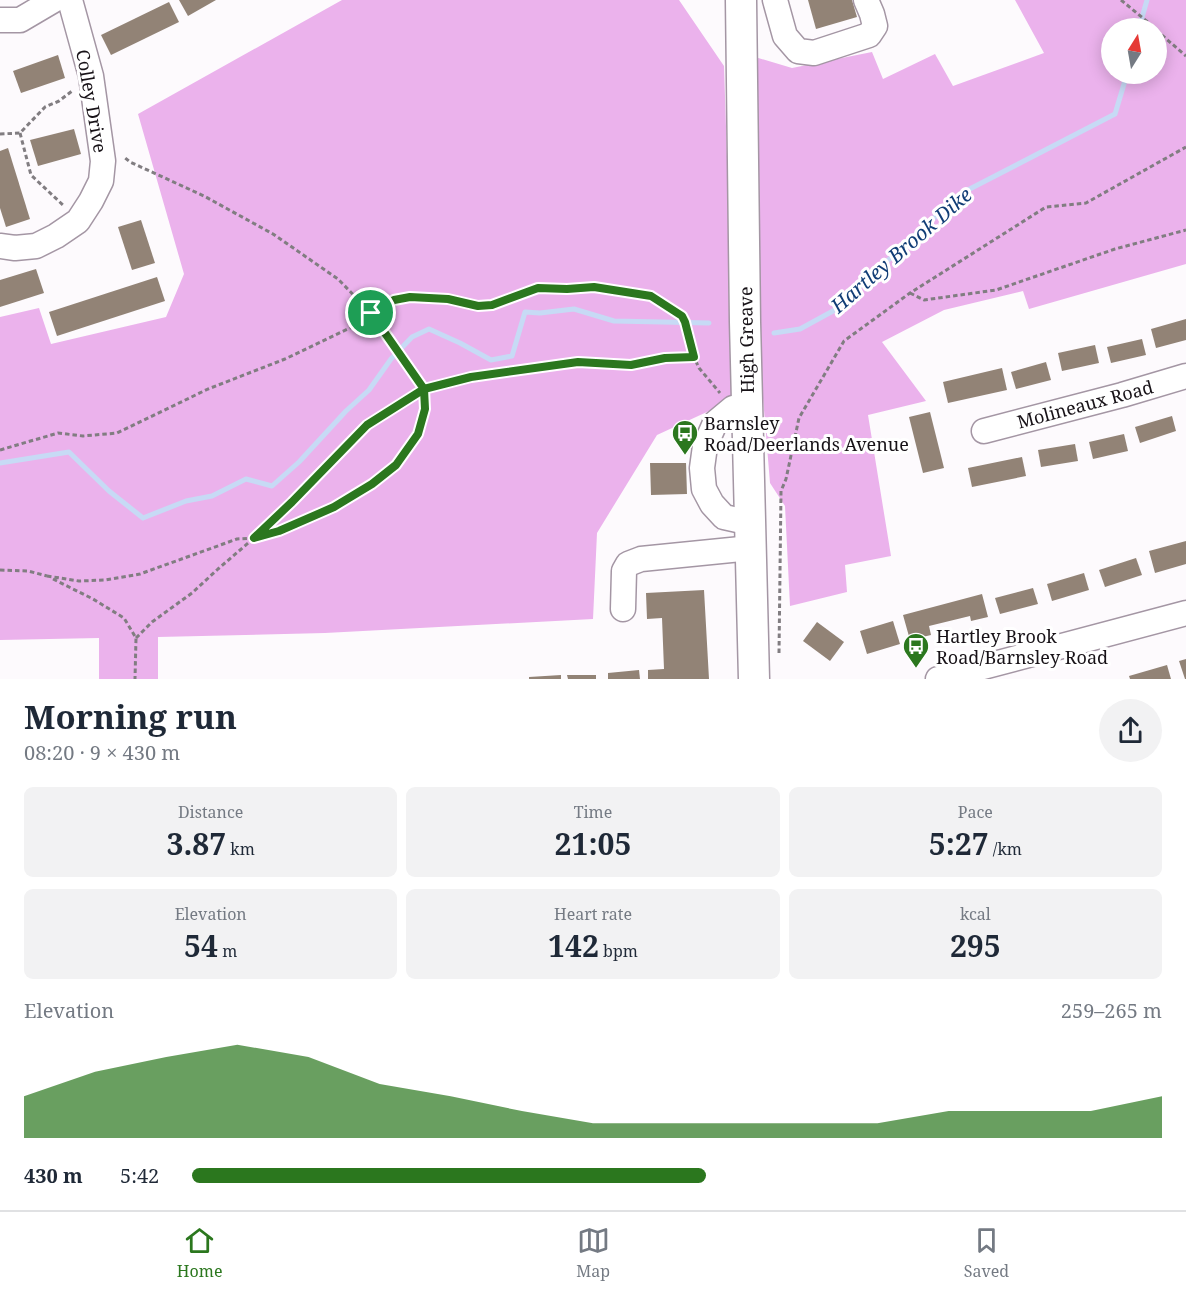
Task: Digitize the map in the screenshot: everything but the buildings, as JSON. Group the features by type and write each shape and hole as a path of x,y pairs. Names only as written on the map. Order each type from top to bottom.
{"main road":[{"name":"High Greave","path":"741,0 736,401 751,535 754,679"}],"street":[{"path":"0,20 20,20 54,0"},
{"name":"Colley Drive","path":"0,246 15,248 36,246 56,236 78,221 101,182 103,161 91,76 70,0"},
{"path":"775,0 785,36 798,51 814,53 869,34 875,26 866,0"},
{"name":"Molineaux Road","path":"984,431 1186,376"},
{"path":"736,401 733,408 715,423 705,446 702,468 704,489 712,504 724,517 751,535"},
{"path":"622,609 624,571 628,564 641,559 751,535"},
{"path":"938,679 1186,613"}],"path":[{"path":"1121,0 1143,18"},
{"path":"1167,39 1186,56"},
{"path":"0,134 20,134 45,107 58,101 91,76"},
{"path":"20,134 31,175 78,221"},
{"path":"779,659 781,491 799,418 844,341 910,293 1046,207 1086,203 1186,147"},
{"path":"0,570 28,571 79,581 105,580 140,574 237,539 254,538 279,531 334,507 372,484 396,465 418,434 425,409 424,389 371,313 338,279 273,234 204,196 130,162"},
{"path":"910,293 924,300 996,290 1115,249 1186,230"},
{"path":"0,450 58,433 83,436 117,433 207,389 285,359 352,327 394,300 410,297 448,299 478,306 492,305 538,288 594,287 651,296 682,316 699,368 736,401"},
{"path":"136,638 152,622 192,593 254,538 367,425 424,389 471,377 578,362 631,365 665,358 694,357"},
{"path":"47,576 93,599 123,618 136,638 135,679"}],"shaded area":[{"path":"342,0 679,0 724,66 735,399 657,435 597,533 593,619 325,633 158,637 158,679 99,679 99,638 0,640 0,317 39,308 51,344 166,317 184,274 138,114"},
{"path":"1015,0 1186,0 1186,264 1029,309 1023,291 944,310 882,342 926,401 868,415 891,556 845,565 847,592 790,606 785,506 770,483 762,386 755,57 792,68 872,52 883,79 935,54 953,86 1044,53"}],"waterway":[{"name":"Hartley Brook Dike","path":"1142,18 1147,0"},
{"name":"Hartley Brook Dike","path":"774,333 800,329 833,311 960,194 1115,114 1124,84"},
{"path":"0,463 69,452 109,491 143,518 186,501 212,496 246,479 272,486 299,462 346,411 369,390 391,359 412,337 429,329 491,360 512,356 525,312 540,313 574,309 614,321 709,323"}],"place":[{"name":"Barnsley Road/Deerlands Avenue","path":"685,456"},
{"name":"Hartley Brook Road/Barnsley Road","path":"916,669"}],"route":[{"path":"371,313 394,300 410,297 448,299 478,306 492,305 538,288 594,287 651,296 682,316 694,357 665,358 631,365 578,362 471,377 424,389 425,409 418,434 396,465 372,484 334,507 279,531 254,538 367,425 424,389 371,313"}]}
